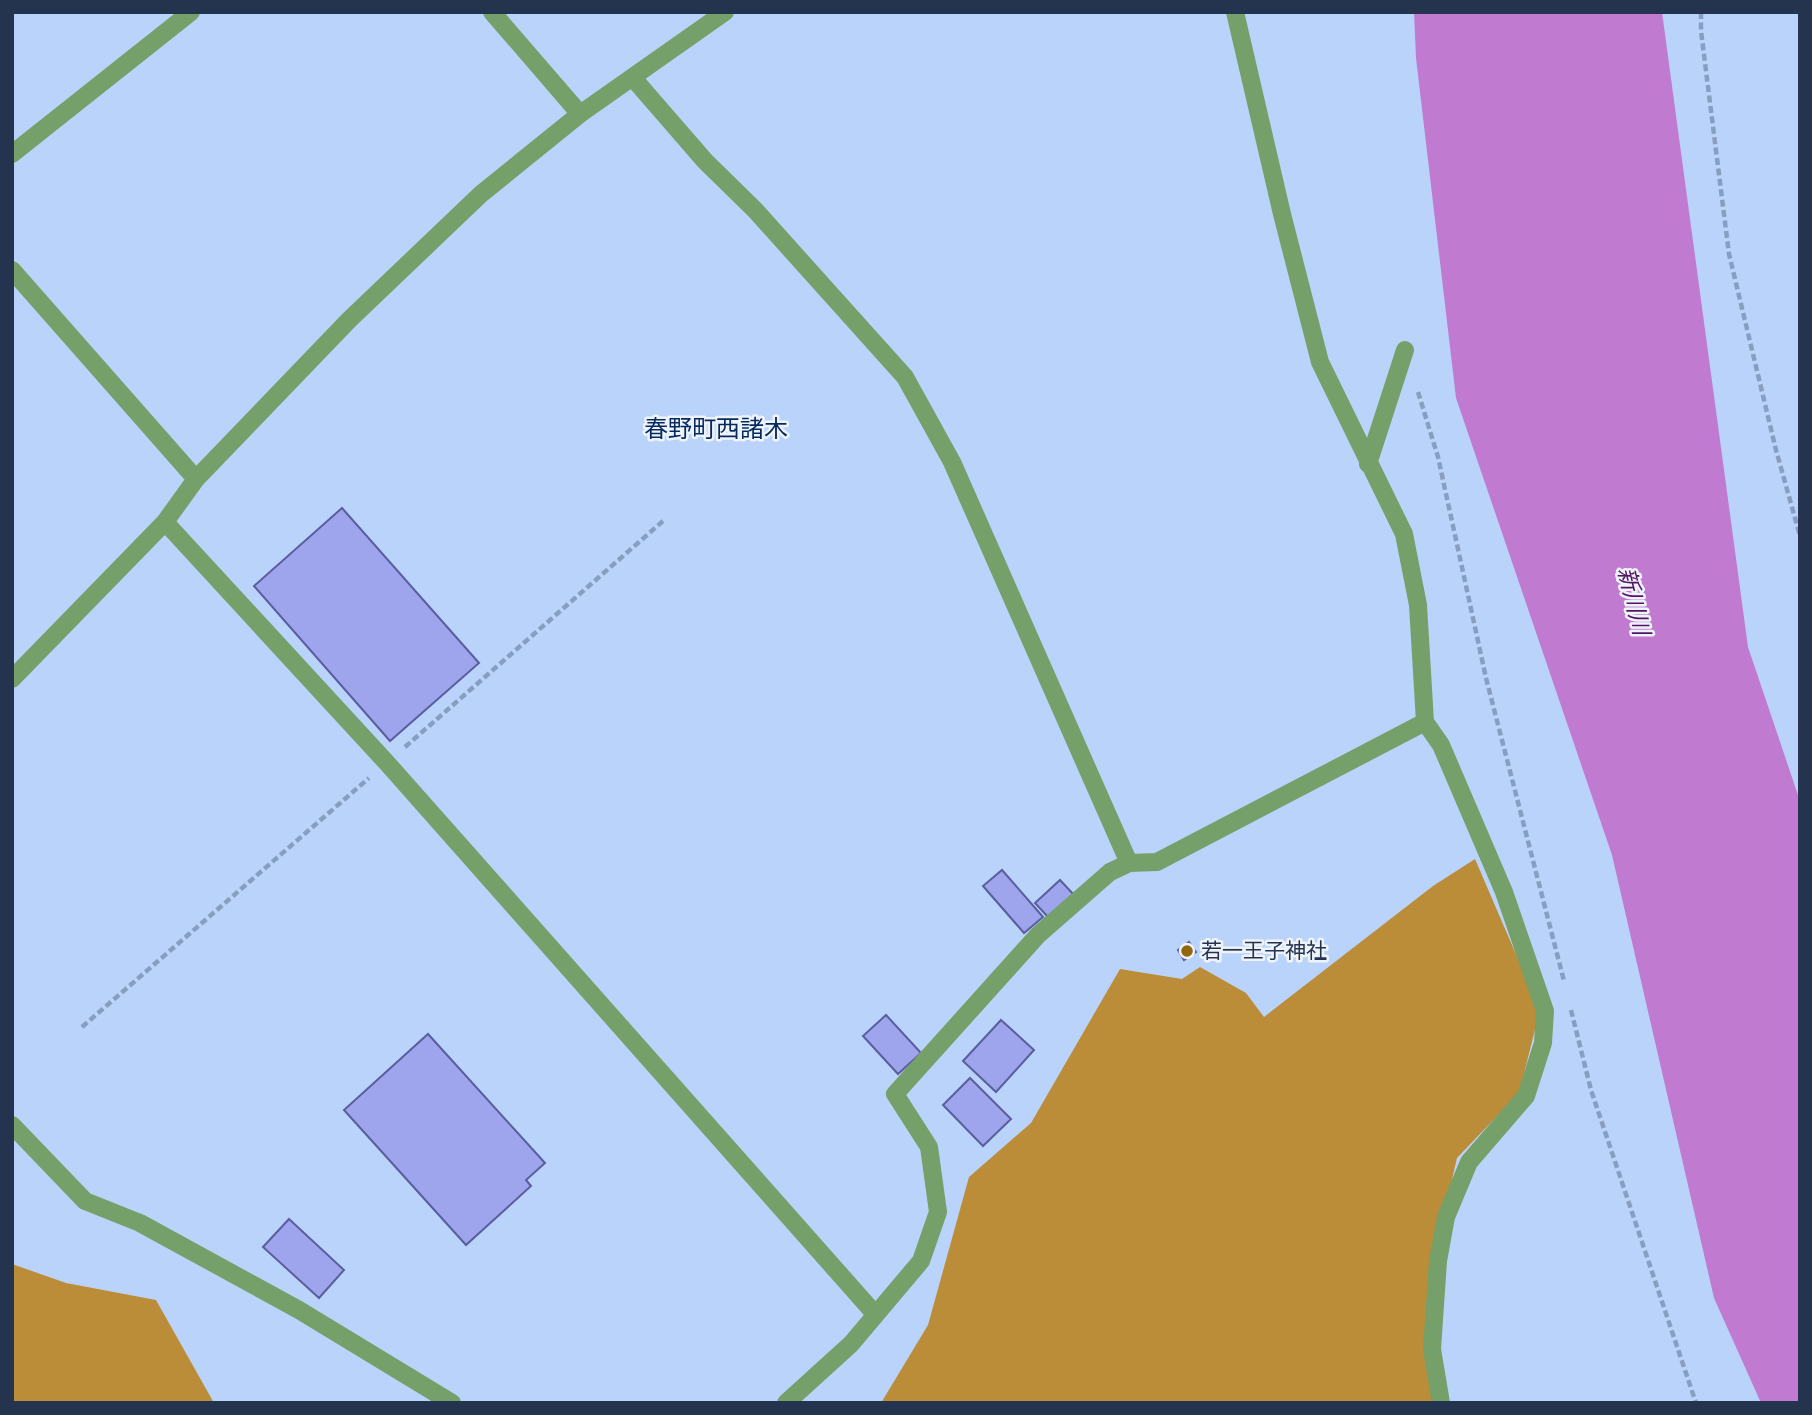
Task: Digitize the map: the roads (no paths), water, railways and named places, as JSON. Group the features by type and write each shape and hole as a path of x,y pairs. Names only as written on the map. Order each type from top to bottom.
{"street":[{"path":"12,154 191,12"},
{"path":"492,12 580,114"},
{"path":"12,679 165,522 196,480 349,320 481,194 580,114 725,12"},
{"path":"1235,12 1282,215 1320,362 1404,534 1418,605 1425,722 1441,745 1504,892 1545,1011 1543,1043 1525,1096 1469,1162 1446,1217 1438,1261 1432,1349 1441,1403"},
{"path":"633,78 705,161 755,210 905,377 952,462 1129,863"},
{"path":"12,270 196,480"},
{"path":"1368,464 1405,350"},
{"path":"165,522 387,763 874,1314"},
{"path":"786,1403 851,1344 921,1261 937,1212 929,1147 895,1094 1038,935 1110,872 1129,863 1157,862 1425,722"},
{"path":"12,1125 85,1201 140,1223 262,1289 452,1403"}],"water":[{"name":"新川川","path":"1414,12 1662,12 1748,647 1800,801 1800,1403 1761,1403 1714,1298 1612,855 1456,398 1416,58"}],"place":[{"name":"若一王子神社","path":"1187,951"}],"district":[{"name":"春野町西諸木","path":"716,429"}]}
